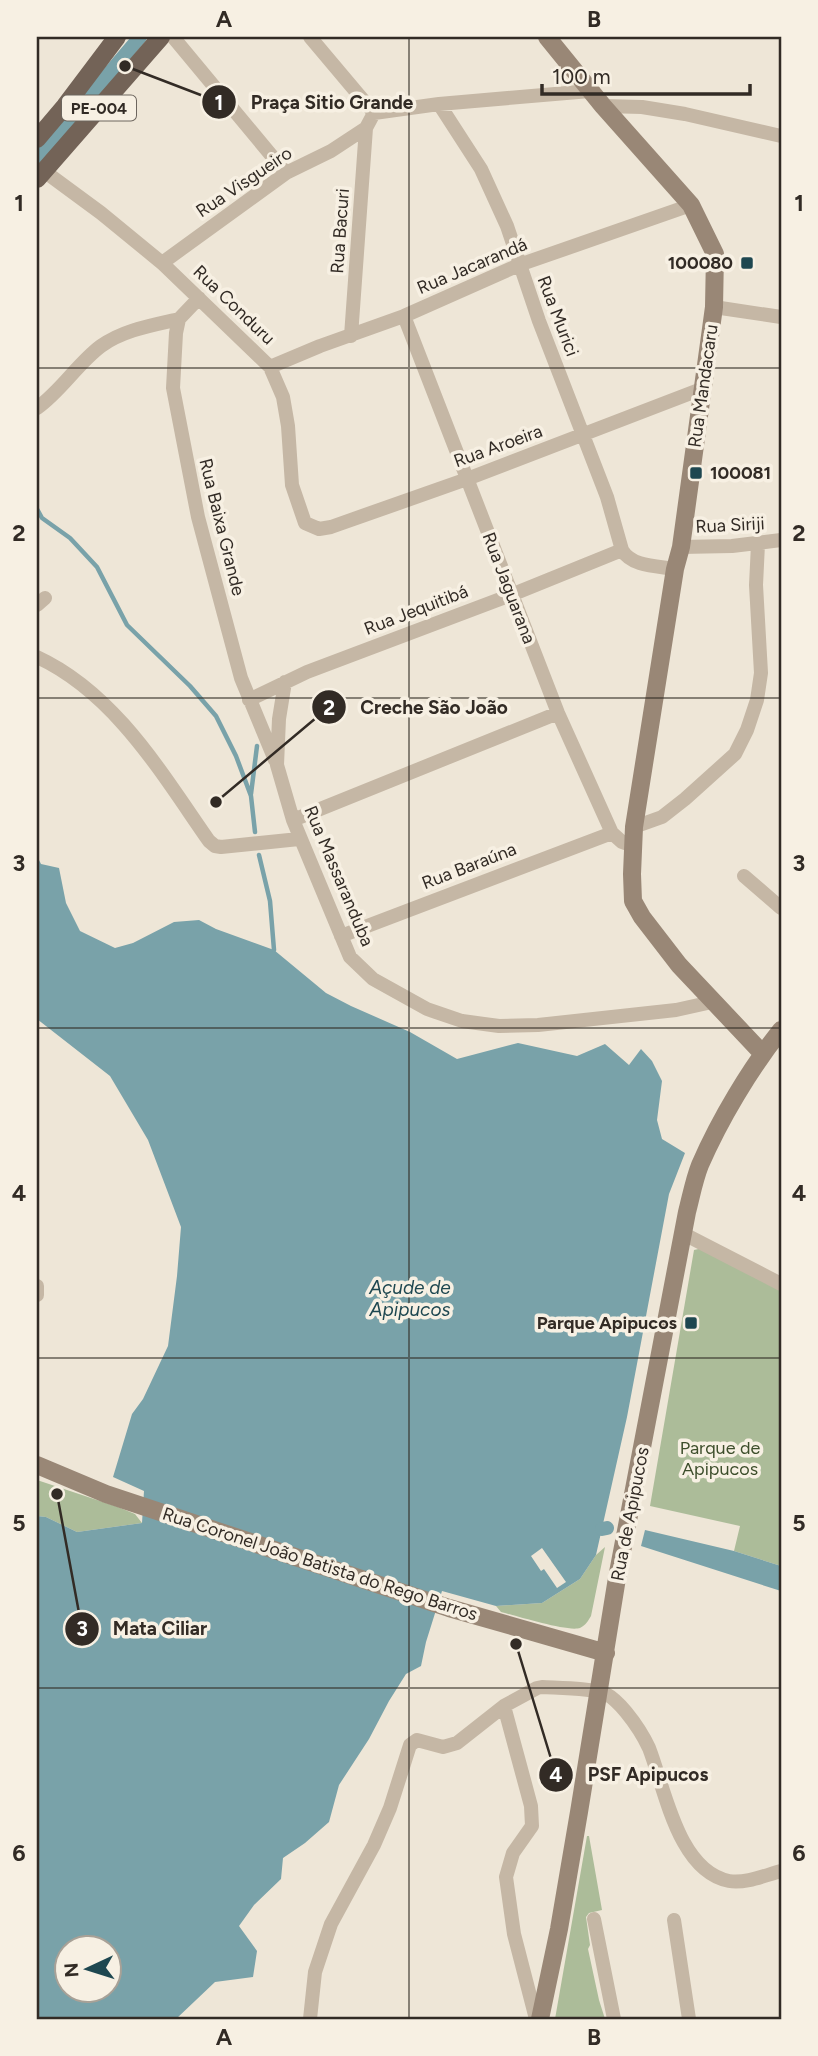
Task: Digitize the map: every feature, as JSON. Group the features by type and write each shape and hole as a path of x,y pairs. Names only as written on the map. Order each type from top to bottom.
{"main road":[{"name":"PE-004","path":"37,139 117,37"},
{"name":"PE-004","path":"40,175 161,37"}],"street":[{"path":"173,37 286,173"},
{"name":"Rua Mandacaru","path":"547,37 590,91 691,205 715,254 714,307 704,388 681,547 634,827 632,874 636,909 678,965 712,1002"},
{"path":"317,39 374,113 439,104 590,91"},
{"name":"Rua Murici","path":"439,104 481,169 507,226 519,265 607,497 622,550"},
{"path":"603,106 642,107 685,114 781,136"},
{"name":"Rua Visgueiro","path":"162,263 286,173 331,151 366,128 374,113"},
{"name":"Rua Bacuri","path":"351,336 366,128"},
{"name":"Rua Conduru","path":"40,175 101,213 162,263 270,367 283,397 292,485 305,523"},
{"name":"Rua Jacarandá","path":"270,367 404,316 519,265 691,205"},
{"path":"37,408 101,346 125,334 180,319 199,298"},
{"path":"714,307 781,317"},
{"name":"Rua Jaguarana","path":"404,316 558,713 612,833"},
{"name":"Rua Baixa Grande","path":"180,319 176,333 173,388 198,517 249,700 277,765"},
{"name":"Rua Aroeira","path":"305,523 319,529 331,527 467,479 704,388"},
{"name":"Rua Siriji","path":"681,547 758,544 781,540"},
{"path":"634,827 662,817 685,799 735,754 747,730 757,700 761,673 756,585 758,544"},
{"path":"622,550 630,560 637,563 676,569"},
{"name":"Rua Jequitibá","path":"249,700 285,682 622,550"},
{"path":"37,657 56,666 114,713 215,846 299,839"},
{"name":"Rua Massaranduba","path":"285,682 279,719 277,765 293,821 350,957 373,979 427,1009 461,1021 499,1026 538,1025 676,1010 712,1002"},
{"path":"293,821 558,713"},
{"path":"612,833 622,842 633,846"},
{"name":"Rua Baraúna","path":"341,936 612,833"},
{"path":"744,876 781,908"},
{"path":"712,1002 763,1054"},
{"name":"Rua de Apipucos","path":"538,2019 559,1930 617,1578 682,1233 699,1167 726,1115 781,1030"},
{"path":"682,1233 781,1284"},
{"path":"37,1286 37,1295"},
{"name":"Rua Coronel João Batista do Rego Barros","path":"37,1465 106,1494 449,1608 606,1653"},
{"path":"310,2019 315,1972 331,1924 374,1845 390,1808 410,1745 417,1740 443,1747 457,1743 504,1706 542,1687 599,1692 613,1698 638,1726 681,1838 690,1854 704,1868 730,1881 743,1881 781,1871"},
{"path":"504,1706 533,1819 529,1830 513,1853 506,1877 514,1934 538,2019"},
{"path":"594,1919 614,2019"},
{"path":"674,1920 689,2019"}],"green space":[{"name":"Parque de Apipucos","path":"703,1248 781,1290 781,1566 734,1551 740,1526 650,1506 694,1250"},
{"path":"37,1480 118,1507 135,1514 142,1523 77,1532 46,1517 37,1516"},
{"path":"605,1547 591,1616 580,1628 564,1628 530,1620 501,1612 496,1606 542,1603 580,1579 596,1555"},
{"path":"587,1836 602,1910 589,1913 586,1917 590,1945 588,1949 605,2019 555,2019"}],"water":[{"name":"Açude de Apipucos","path":"37,856 41,864 59,868 66,903 80,931 115,948 133,943 174,922 199,920 274,950 326,993 410,1032 457,1059 518,1043 577,1056 605,1044 629,1065 641,1049 652,1061 662,1081 657,1120 662,1139 685,1153 669,1194 627,1417 596,1555 580,1579 542,1603 496,1606 442,1591 421,1666 406,1674 339,1785 329,1822 283,1858 281,1879 254,1905 239,1926 257,1951 253,1977 215,1982 176,2019 37,2019 37,1516 46,1517 77,1532 142,1523 144,1491 113,1477 132,1414 143,1399 168,1346 181,1227 148,1140 110,1076 37,1019"},
{"path":"645,1530 734,1551 781,1566 781,1591 641,1546"}],"pier":[{"path":"542,1548 566,1582 557,1588 531,1556"}],"waterway":[{"path":"37,158 140,37"},
{"path":"37,509 42,518 70,538 97,567 127,625 190,686 216,716 236,756 251,796 255,832"},
{"path":"251,794 257,746"},
{"path":"259,855 270,901 274,950"},
{"path":"602,1529 607,1528"}],"place":[{"name":"Praça Sitio Grande","path":"125,66"},
{"name":"100080","path":"747,263"},
{"name":"100081","path":"696,473"},
{"name":"Creche São João","path":"216,802"},
{"name":"Parque Apipucos","path":"691,1323"},
{"name":"Mata Ciliar","path":"57,1494"},
{"name":"PSF Apipucos","path":"516,1644"}]}
